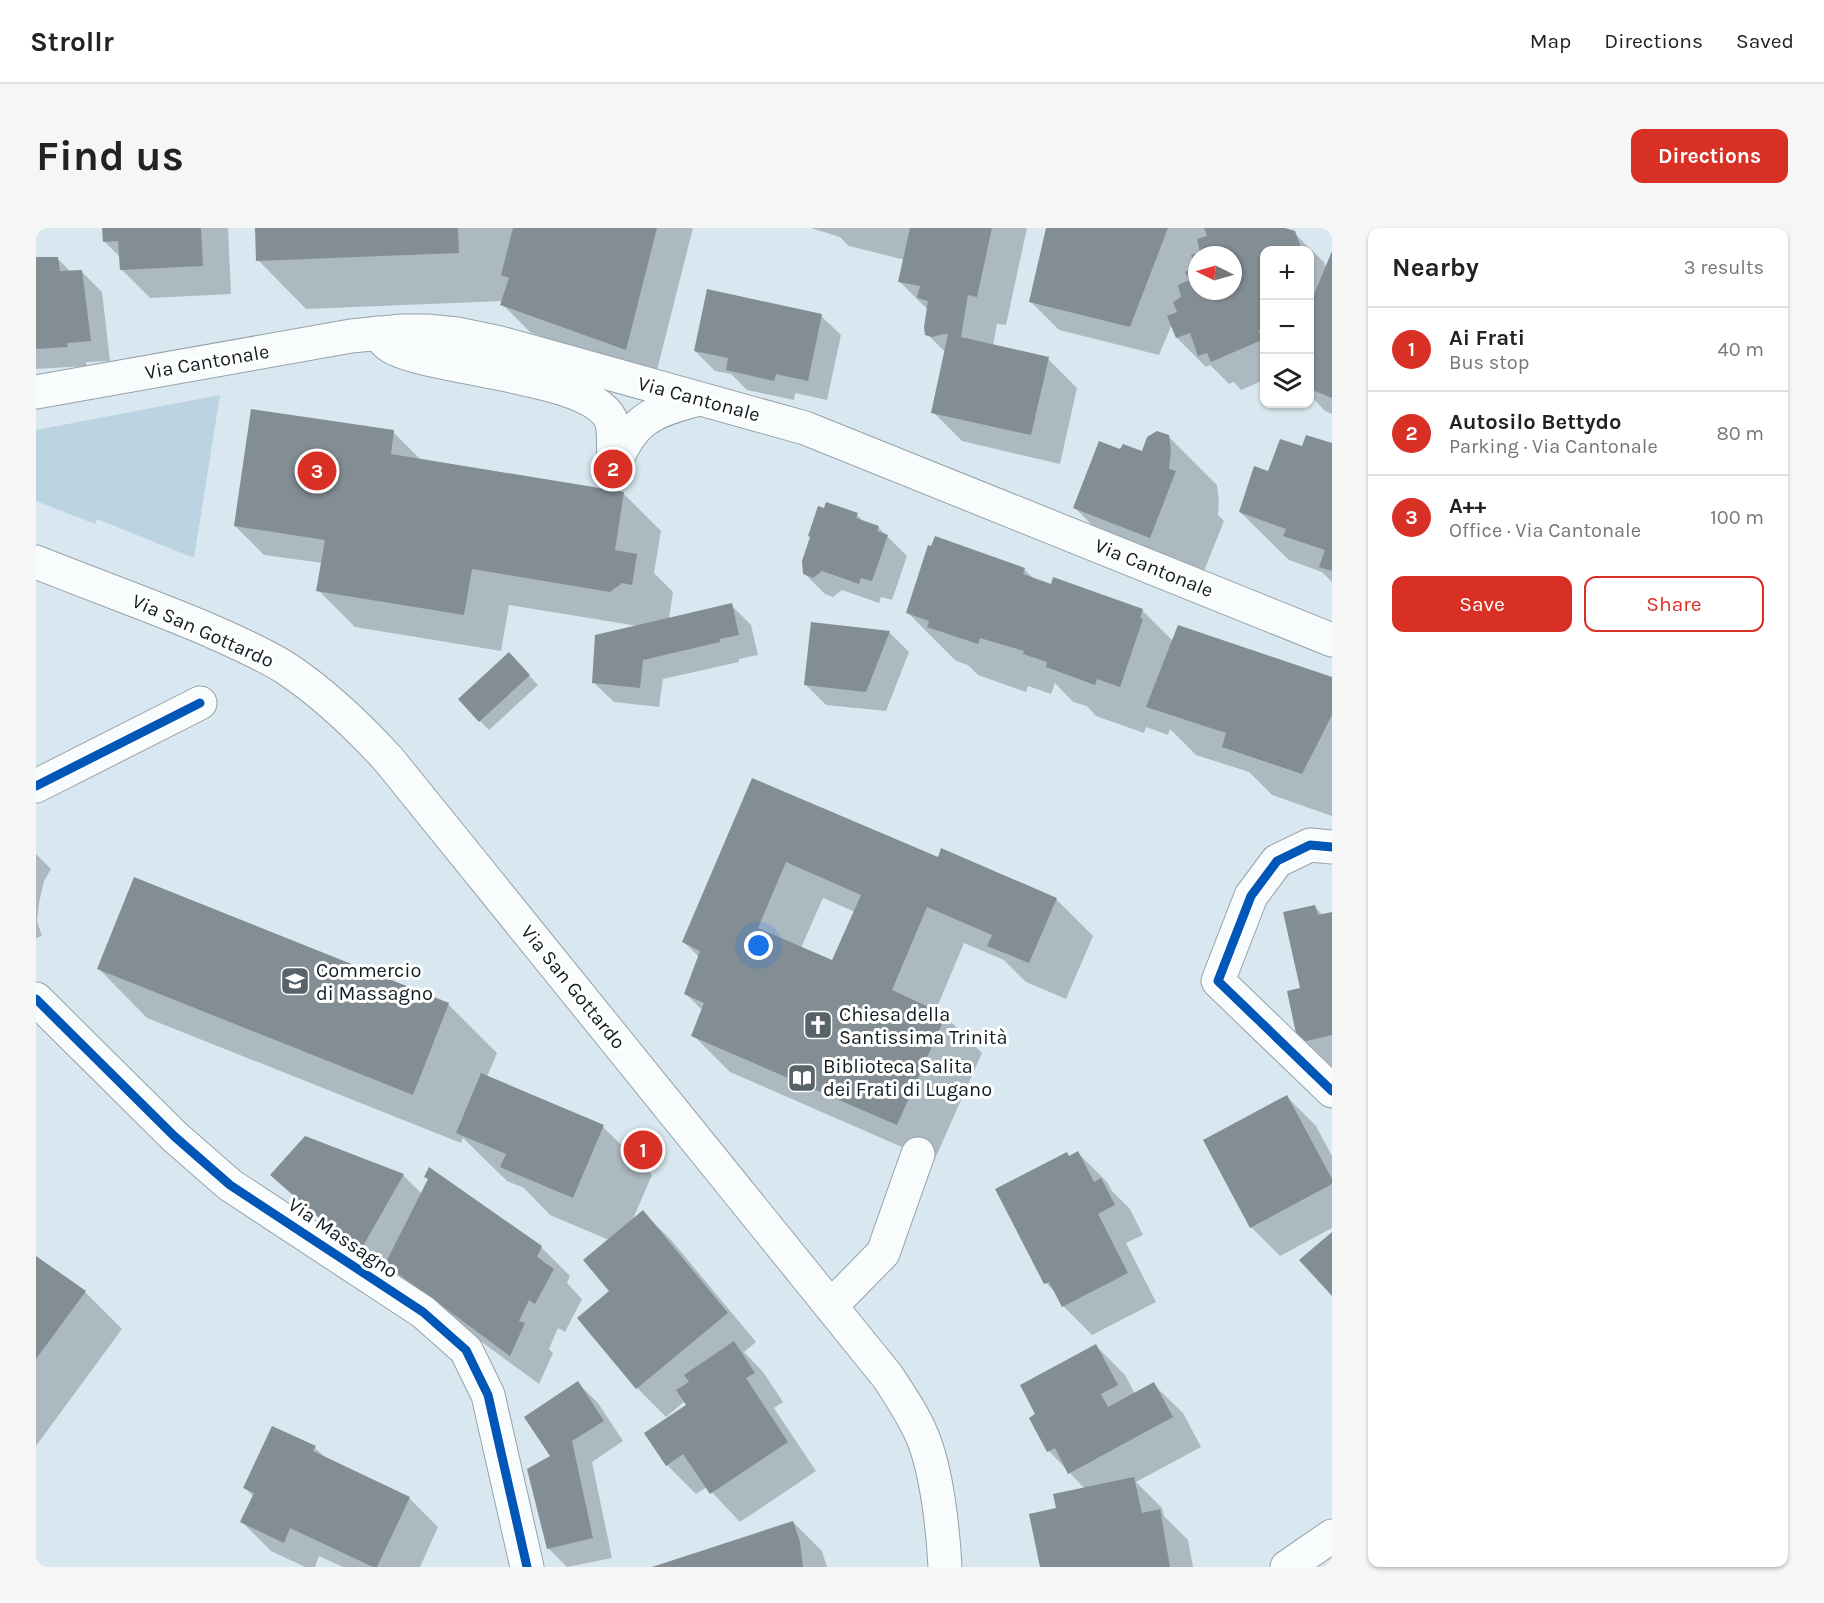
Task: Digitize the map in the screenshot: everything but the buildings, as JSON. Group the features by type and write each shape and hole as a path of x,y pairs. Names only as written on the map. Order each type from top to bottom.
{"main road":[{"name":"Via Cantonale","path":"36,392 377,333 427,331 457,334 500,343 805,428 1332,640"},
{"path":"377,333 389,346 411,354 539,383 595,401 612,422 613,469 633,429 661,410 699,399"},
{"name":"Via San Gottardo","path":"36,562 172,615 238,643 282,666 318,691 353,721 397,769 888,1377 908,1408 932,1465 945,1567"},
{"path":"36,786 200,703"},
{"path":"1332,847 1310,845 1276,861 1251,897 1218,981 1332,1091"},
{"name":"Via Massagno","path":"36,999 174,1136 230,1185 423,1312 466,1350 488,1395 527,1567"},
{"path":"831,1306 883,1253 918,1154"},
{"path":"1287,1567 1332,1536"}],"shaded area":[{"path":"220,395 194,558 97,519 95,524 36,501 36,430"}],"cycle path":[{"path":"36,786 200,703"},
{"path":"1332,847 1310,845 1277,861 1251,896 1218,981 1332,1091"},
{"path":"36,999 174,1136 230,1185 423,1312 466,1350 488,1395 527,1567"}],"place":[{"name":"Autosilo Bettydo","path":"613,469"},
{"name":"A++","path":"317,471"},
{"name":"Commercio di Massagno","path":"295,981"},
{"name":"Chiesa della Santissima Trinità","path":"818,1025"},
{"name":"Biblioteca Salita dei Frati di Lugano","path":"802,1078"},
{"name":"Ai Frati","path":"643,1150"}]}
